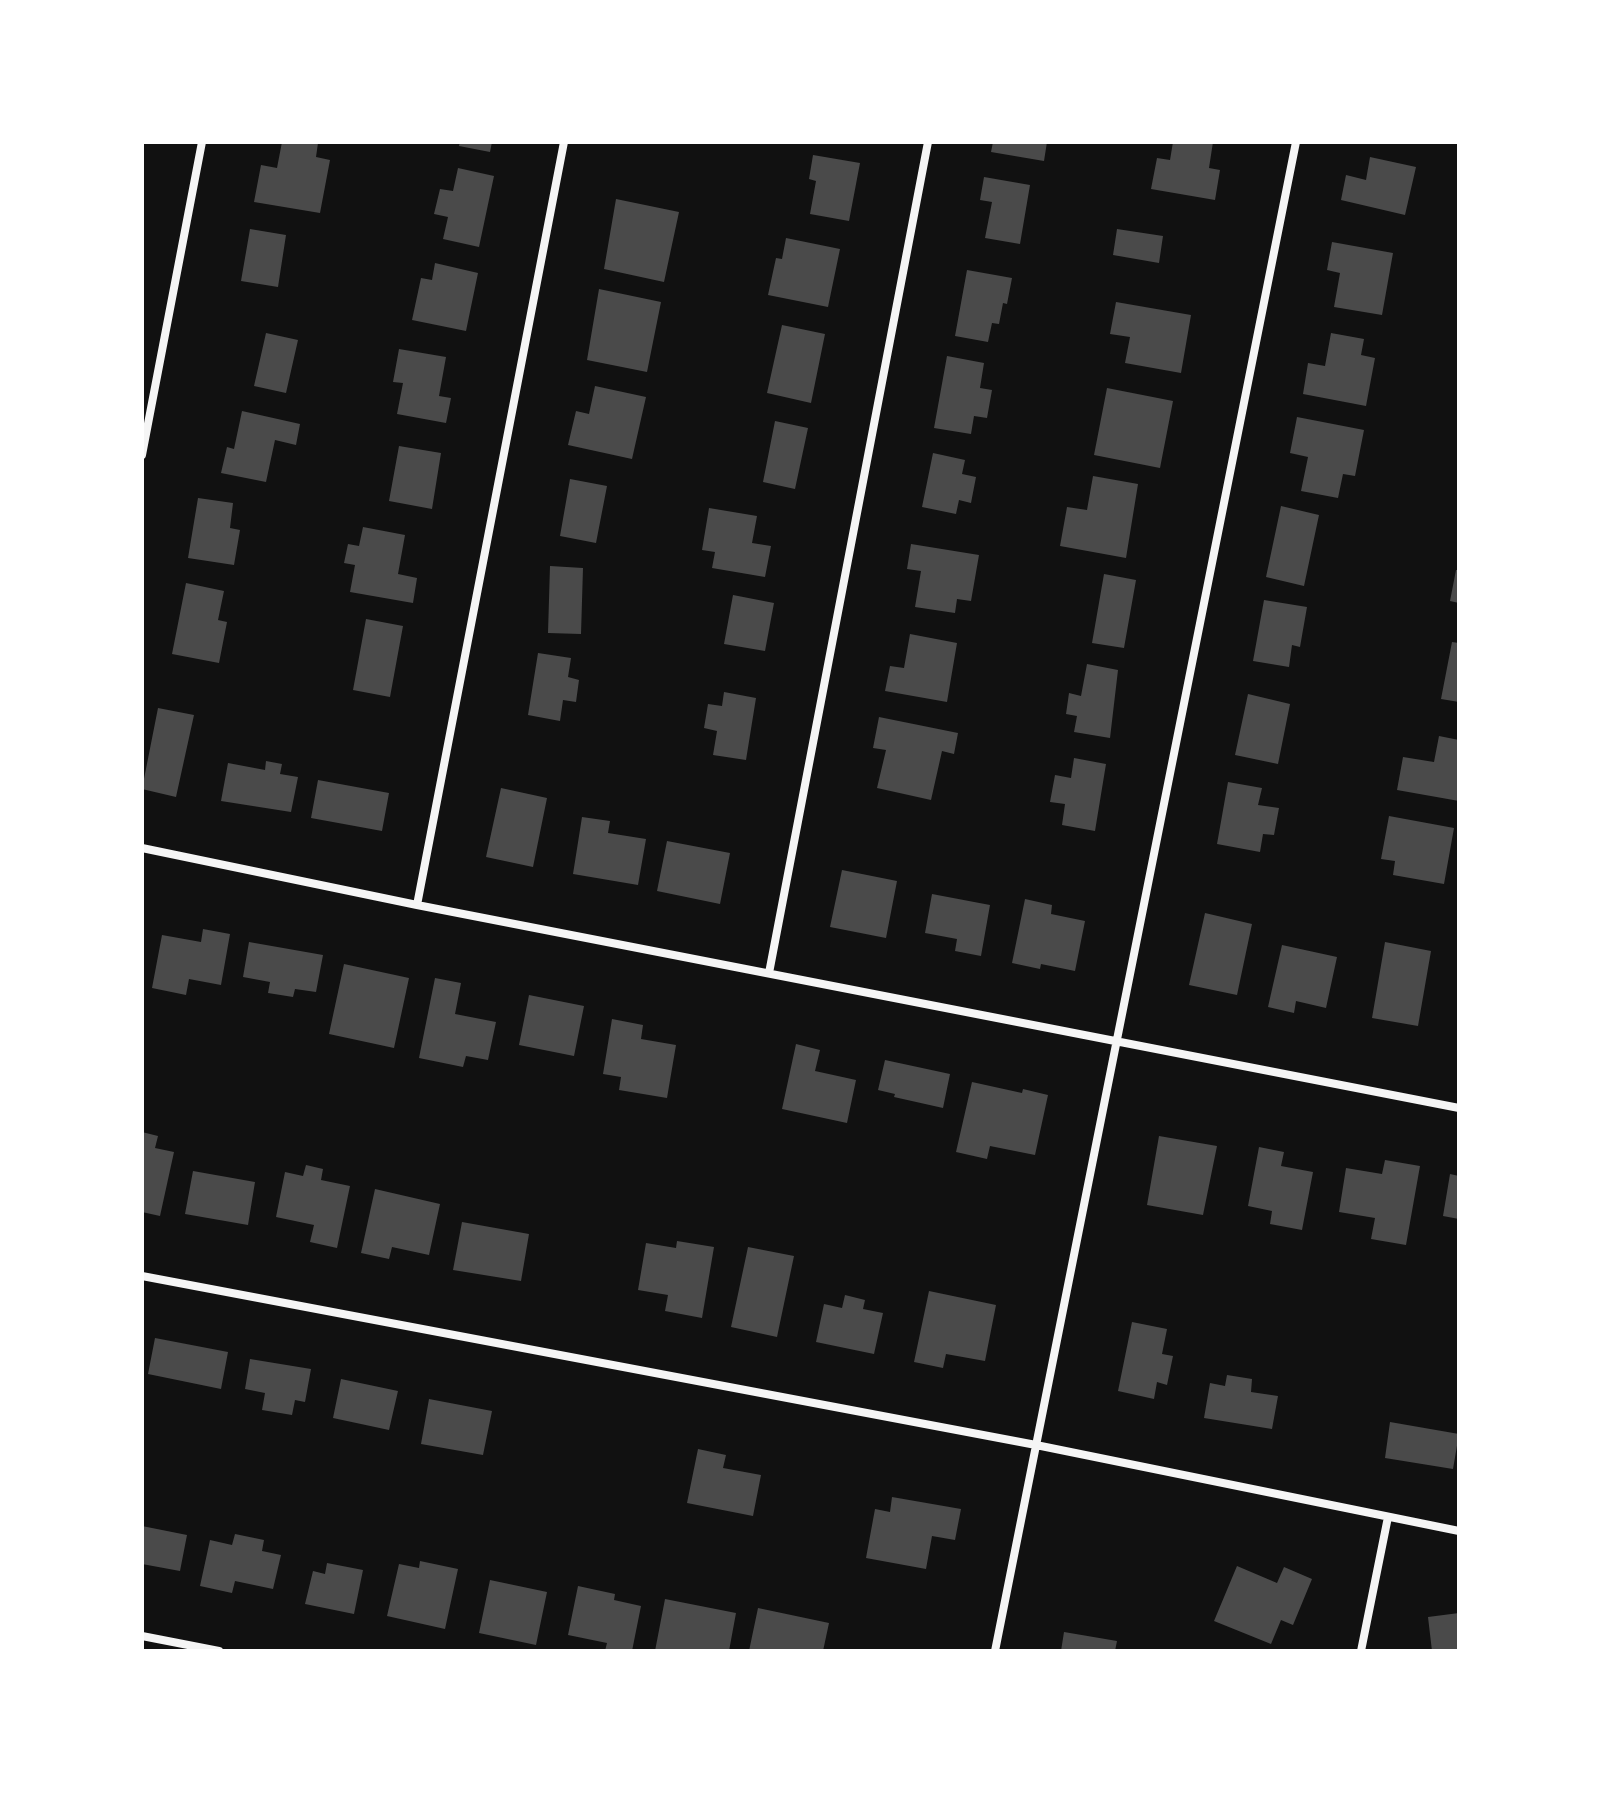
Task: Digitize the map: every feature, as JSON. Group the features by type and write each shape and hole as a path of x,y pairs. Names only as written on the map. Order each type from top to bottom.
{"street":[{"path":"142,455 202,142"},
{"path":"417,905 564,142"},
{"path":"769,973 928,142"},
{"path":"995,1651 1296,142"},
{"path":"142,848 417,905 1459,1108"},
{"path":"142,1276 1036,1445 1459,1531"},
{"path":"1361,1651 1388,1517"},
{"path":"142,1636 219,1651"}],"building":[{"path":"282,142 318,143 316,157 330,160 320,213 254,202 261,165 277,168"},
{"path":"460,142 492,142 490,152 459,146"},
{"path":"993,142 1047,142 1044,161 991,152"},
{"path":"1173,142 1213,142 1209,168 1220,170 1215,200 1151,189 1157,158 1170,160"},
{"path":"813,155 860,163 849,221 810,214 816,181 809,179"},
{"path":"1370,157 1416,167 1405,215 1341,200 1346,175 1366,180"},
{"path":"458,168 494,176 479,247 443,239 448,217 434,214 440,189 453,191"},
{"path":"984,177 1030,185 1020,244 985,238 992,202 980,200"},
{"path":"616,199 679,212 664,282 604,269"},
{"path":"250,229 286,235 278,287 241,281"},
{"path":"1117,229 1163,236 1159,263 1113,255"},
{"path":"786,238 840,249 828,307 768,295 776,258 782,259"},
{"path":"1332,242 1393,253 1382,315 1334,307 1340,273 1327,270"},
{"path":"435,263 478,273 466,331 412,320 421,278 432,280"},
{"path":"967,270 1012,278 1007,304 1003,303 999,324 992,323 988,342 955,336"},
{"path":"599,289 661,302 647,372 587,360"},
{"path":"1116,302 1191,315 1181,373 1125,363 1130,337 1110,334"},
{"path":"782,325 825,334 811,403 767,393"},
{"path":"266,333 298,340 286,393 254,386"},
{"path":"1331,333 1364,339 1361,355 1375,358 1366,406 1303,394 1308,363 1325,366"},
{"path":"399,349 446,357 439,396 451,398 446,423 397,414 403,383 393,382"},
{"path":"947,356 984,363 980,388 992,390 987,418 974,416 971,434 934,428"},
{"path":"595,386 646,397 632,459 568,445 576,411 589,414"},
{"path":"1107,388 1173,401 1160,468 1094,455"},
{"path":"242,411 300,424 296,445 275,440 266,482 221,473 227,447 234,449"},
{"path":"1297,417 1364,430 1355,476 1343,474 1338,498 1301,491 1308,457 1290,453"},
{"path":"775,421 808,428 795,489 763,482"},
{"path":"399,446 441,453 432,509 389,501"},
{"path":"933,453 965,460 962,474 976,477 971,503 959,500 956,514 922,507"},
{"path":"1093,476 1138,484 1126,558 1060,546 1067,507 1087,510"},
{"path":"570,479 607,486 596,543 560,536"},
{"path":"198,498 233,503 230,528 240,530 234,565 188,558"},
{"path":"1281,506 1319,515 1304,586 1266,577"},
{"path":"709,508 757,516 752,543 771,546 765,577 712,568 715,552 702,550"},
{"path":"363,527 405,535 398,574 417,578 413,603 350,592 355,565 344,563 348,544 359,546"},
{"path":"911,544 979,555 971,601 957,599 955,613 915,607 921,571 907,569"},
{"path":"550,566 583,568 581,634 548,633"},
{"path":"1456,570 1459,570 1459,603 1450,601"},
{"path":"1104,574 1136,580 1124,648 1092,643"},
{"path":"186,583 224,591 218,620 227,622 219,663 172,654"},
{"path":"733,595 774,603 765,651 724,644"},
{"path":"1264,600 1307,607 1300,647 1292,645 1289,667 1253,661"},
{"path":"366,619 403,626 390,697 353,690"},
{"path":"910,634 957,643 947,702 885,691 890,666 904,668"},
{"path":"1452,642 1459,643 1459,702 1441,699"},
{"path":"538,653 571,658 568,677 579,680 576,702 563,700 560,721 528,715"},
{"path":"1087,664 1118,670 1110,738 1074,732 1077,716 1066,714 1069,693 1081,696"},
{"path":"724,692 756,698 746,760 713,755 717,731 704,728 708,704 722,706"},
{"path":"1248,694 1290,704 1278,764 1235,755"},
{"path":"158,708 194,715 176,797 142,789"},
{"path":"879,717 958,733 954,754 942,751 931,800 877,788 886,750 873,748"},
{"path":"1439,736 1459,740 1459,801 1397,790 1403,757 1434,762"},
{"path":"1074,758 1106,764 1095,831 1062,825 1065,804 1050,802 1055,775 1071,778"},
{"path":"266,761 282,764 280,774 298,777 291,812 221,801 228,763 265,770"},
{"path":"318,780 389,793 382,831 311,818"},
{"path":"1228,782 1262,788 1258,805 1279,808 1274,835 1263,834 1260,852 1217,844"},
{"path":"501,788 547,798 533,867 486,857"},
{"path":"1389,816 1454,828 1444,884 1393,875 1395,861 1381,859"},
{"path":"582,817 610,821 608,833 646,839 638,885 573,874"},
{"path":"667,841 730,853 720,904 657,891"},
{"path":"842,870 897,881 886,938 830,927"},
{"path":"932,894 990,905 981,956 955,951 957,939 925,933"},
{"path":"1025,899 1052,905 1051,914 1085,921 1075,971 1041,964 1040,969 1012,963"},
{"path":"1205,913 1252,924 1237,995 1189,985"},
{"path":"203,929 230,934 221,985 189,979 186,995 152,988 162,935 201,942"},
{"path":"249,942 323,955 316,992 295,989 293,997 268,993 270,982 243,977"},
{"path":"1385,942 1431,951 1418,1026 1372,1018"},
{"path":"1282,945 1337,957 1326,1008 1296,1001 1294,1013 1268,1007"},
{"path":"344,964 409,978 394,1048 329,1034"},
{"path":"435,978 461,983 455,1014 496,1022 488,1060 466,1056 463,1067 419,1058"},
{"path":"529,995 584,1006 574,1056 519,1045"},
{"path":"612,1019 643,1025 641,1039 676,1045 667,1098 619,1090 621,1077 603,1074"},
{"path":"796,1044 820,1050 815,1071 856,1080 847,1123 782,1109"},
{"path":"885,1060 950,1074 943,1108 894,1097 895,1094 878,1090"},
{"path":"972,1082 1022,1093 1023,1089 1048,1095 1035,1155 990,1146 987,1159 956,1152"},
{"path":"142,1132 158,1136 155,1148 174,1152 160,1216 142,1212"},
{"path":"1159,1136 1217,1146 1203,1215 1147,1205"},
{"path":"1259,1147 1284,1152 1281,1166 1313,1172 1302,1230 1270,1224 1272,1211 1248,1206"},
{"path":"1385,1160 1420,1166 1406,1245 1371,1239 1375,1218 1339,1212 1346,1168 1382,1174"},
{"path":"306,1165 323,1169 321,1180 350,1186 337,1248 310,1242 314,1225 276,1217 285,1172 303,1176"},
{"path":"193,1171 255,1182 248,1225 185,1214"},
{"path":"1450,1174 1459,1176 1459,1219 1443,1216"},
{"path":"375,1189 440,1204 429,1255 392,1247 389,1259 361,1253"},
{"path":"462,1222 529,1234 521,1281 453,1270"},
{"path":"677,1241 714,1247 702,1318 665,1311 668,1295 638,1290 646,1243 676,1248"},
{"path":"748,1247 794,1256 777,1337 731,1327"},
{"path":"929,1291 996,1305 985,1361 946,1354 943,1368 914,1362"},
{"path":"845,1295 865,1300 863,1309 883,1313 874,1354 816,1342 824,1304 842,1308"},
{"path":"1132,1322 1167,1329 1162,1354 1173,1356 1167,1385 1157,1382 1154,1399 1118,1391"},
{"path":"155,1338 228,1352 221,1389 148,1374"},
{"path":"250,1359 311,1369 305,1402 295,1400 292,1415 262,1410 265,1393 245,1389"},
{"path":"1227,1375 1252,1379 1251,1392 1278,1396 1272,1429 1204,1418 1210,1383 1225,1386"},
{"path":"341,1379 398,1391 389,1430 333,1418"},
{"path":"429,1399 492,1411 483,1455 421,1444"},
{"path":"1390,1422 1459,1434 1453,1469 1385,1458"},
{"path":"698,1449 726,1455 723,1468 761,1475 753,1516 687,1503"},
{"path":"892,1497 961,1509 955,1540 932,1536 926,1569 866,1558 875,1509 890,1512"},
{"path":"142,1526 187,1535 180,1571 142,1564"},
{"path":"235,1534 264,1540 262,1551 281,1555 273,1589 235,1581 232,1593 200,1586 210,1540 232,1545"},
{"path":"420,1561 458,1569 445,1629 387,1616 399,1564 419,1568"},
{"path":"327,1563 363,1570 354,1614 305,1604 313,1571 325,1574"},
{"path":"1237,1566 1277,1583 1284,1567 1312,1579 1293,1625 1281,1620 1271,1644 1214,1621"},
{"path":"490,1580 547,1592 536,1645 479,1633"},
{"path":"578,1586 615,1594 614,1600 641,1606 632,1651 605,1651 607,1643 568,1635"},
{"path":"665,1599 736,1613 729,1651 655,1651"},
{"path":"758,1608 829,1623 823,1651 749,1651"},
{"path":"1459,1613 1459,1651 1432,1651 1428,1617"},
{"path":"1064,1632 1117,1641 1115,1651 1061,1651"}]}
